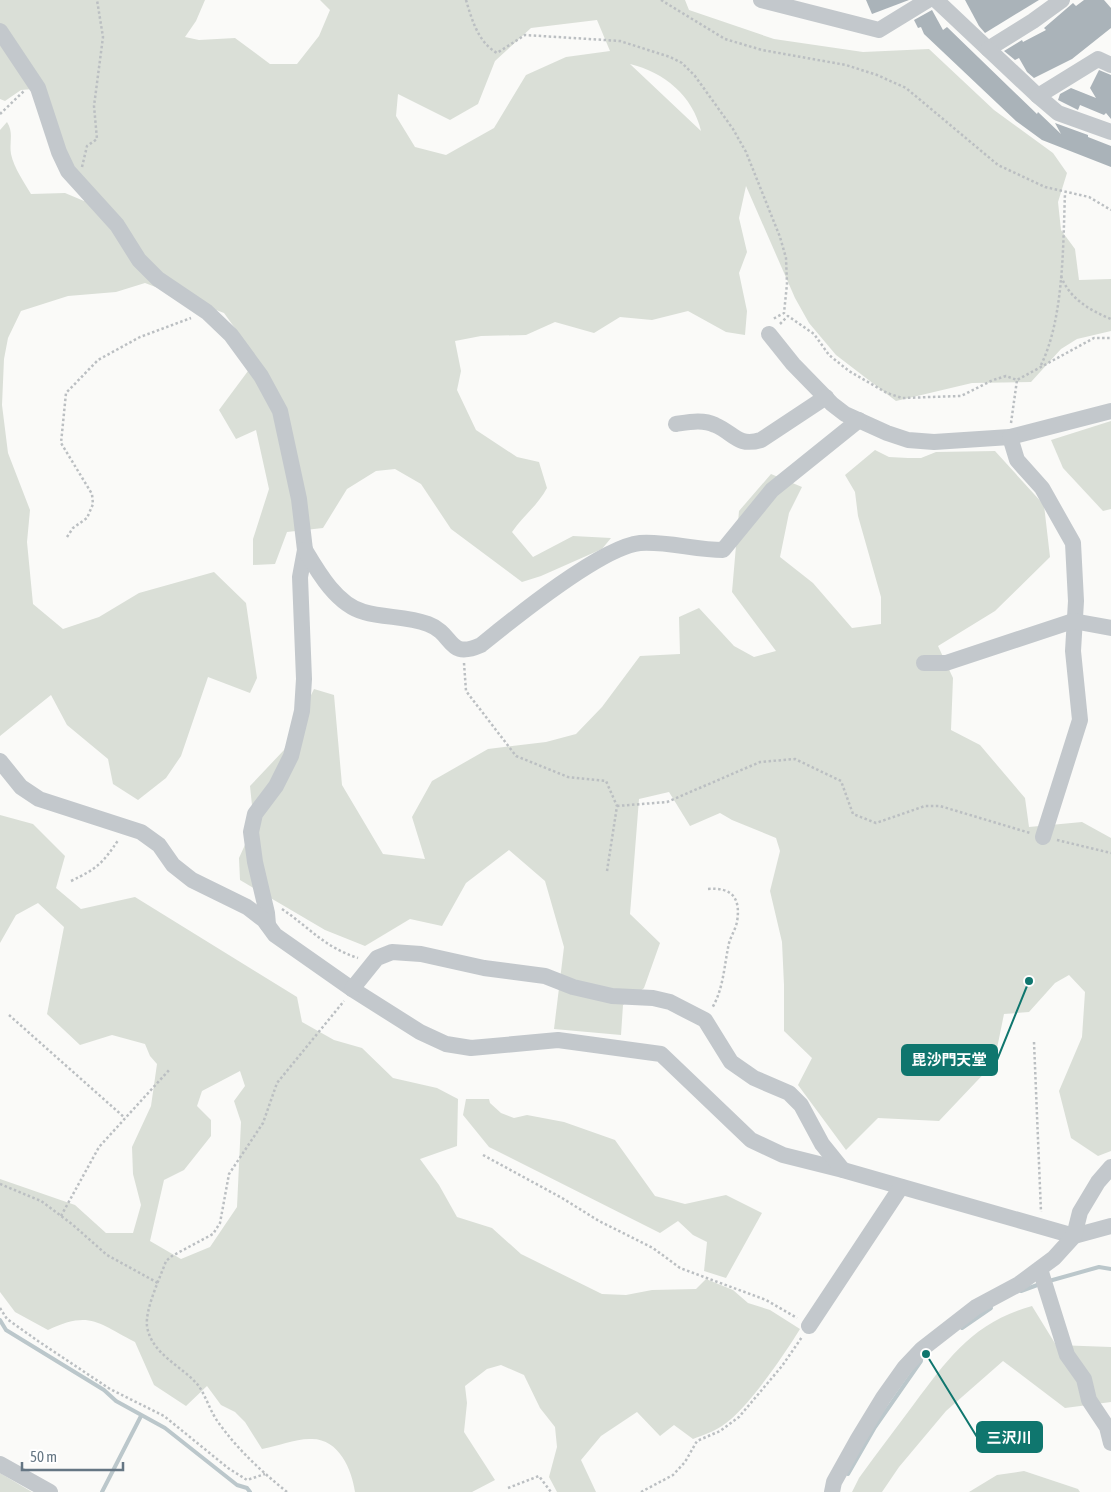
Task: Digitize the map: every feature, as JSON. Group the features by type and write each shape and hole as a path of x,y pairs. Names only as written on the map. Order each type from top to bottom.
{"street":[{"path":"761,0 879,30 928,0"},
{"path":"936,0 1038,96 1058,112 1111,132"},
{"path":"988,49 1062,0"},
{"path":"0,31 34,82 59,152 68,171 118,225 139,260 158,279 207,312 231,335 249,356 280,412 299,499 305,550 300,577 304,679 302,711 291,756 276,786 255,814 251,832 268,925"},
{"path":"1038,96 1104,62 1111,48"},
{"path":"770,334 793,364 845,414 887,433 908,440 934,442 1010,437 1111,411"},
{"path":"676,424 703,421 738,440 750,443 761,440 826,397"},
{"path":"305,550 328,585 348,603 362,612 414,619 428,624 440,629 456,648 463,651 481,645 570,578 627,545 641,543 723,550 772,490 859,420"},
{"path":"1010,437 1017,460 1042,488 1073,543 1076,601 1073,621 1073,651 1080,720 1043,836"},
{"path":"924,663 946,663 1073,621 1111,628"},
{"path":"0,761 21,787 39,799 141,832 159,845 173,864 192,880 247,907 268,925 275,934 352,990 420,1032 446,1044 471,1048 558,1040 661,1054 751,1140 783,1155 843,1170 1074,1236"},
{"path":"352,990 377,958 392,952 422,954 484,968 545,976 573,987 612,996 653,998 670,1002 705,1020 731,1062 754,1078 789,1093 801,1105 822,1144 843,1170"},
{"path":"1074,1236 1080,1212 1098,1182 1111,1167"},
{"path":"809,1326 901,1187"},
{"path":"832,1492 834,1482 883,1398 905,1367 922,1349 976,1307 1019,1284 1040,1269 1074,1236 1111,1226"},
{"path":"1040,1269 1067,1355 1084,1379 1089,1400 1107,1427 1111,1442"},
{"path":"0,1464 50,1492"}],"path":[{"path":"79,183 87,146 97,139 94,106 103,37 97,0"},
{"path":"466,0 480,37 491,49 498,53 525,35 620,41 670,57 682,63 695,76 733,129 746,152 780,236 786,258 784,313 769,322 770,334"},
{"path":"661,0 725,39 762,50 846,65 877,75 906,88 998,166 1045,187 1089,197 1111,210"},
{"path":"0,114 34,82"},
{"path":"1040,366 1047,352 1061,276 1065,193"},
{"path":"1061,276 1065,287 1073,298 1111,319"},
{"path":"67,537 73,528 87,518 93,504 92,494 61,443 66,393 98,360 140,337 207,312"},
{"path":"770,334 788,316 814,334 829,355 849,371 886,393 902,398 961,396 992,380 1006,376 1017,380"},
{"path":"1017,380 1094,338 1111,338"},
{"path":"1010,437 1017,380"},
{"path":"463,651 466,690 516,756 568,777 606,781 617,806 607,871"},
{"path":"617,806 666,802 760,762 795,759 842,781 853,814 876,823 925,806 940,806 1111,854"},
{"path":"71,881 93,870 104,861 126,827"},
{"path":"705,1020 721,990 729,942 737,924 738,910 735,898 730,892 721,888 708,889"},
{"path":"263,898 294,917 321,941 340,952 360,958 377,958"},
{"path":"287,1492 248,1460 217,1421 199,1387 152,1340 147,1325 149,1312 166,1261 213,1234 220,1223 229,1174 262,1123 277,1083 352,990"},
{"path":"9,1015 125,1118"},
{"path":"1034,1042 1040,1132 1041,1226"},
{"path":"61,1216 100,1147 170,1069"},
{"path":"483,1155 562,1198 599,1221 653,1248 680,1268 766,1300 809,1326 782,1366 739,1417 720,1431 697,1441 685,1462 673,1475 641,1492"},
{"path":"0,1184 41,1201 107,1255 158,1283"},
{"path":"0,1308 7,1319 38,1341 110,1389 164,1416 228,1468 247,1480 264,1474"},
{"path":"508,1488 539,1476 551,1492"}],"shaded area":[{"path":"0,0 205,0 196,21 185,37 199,40 235,38 270,64 297,64 319,36 330,10 320,0 685,0 689,10 774,39 863,52 929,49 994,110 1053,153 1067,173 1058,202 1061,230 1075,249 1079,280 1111,279 1111,331 1077,339 1061,349 1031,382 972,383 896,401 836,355 809,323 795,298 746,186 739,218 747,252 739,273 747,311 745,335 726,332 688,311 652,320 620,317 594,333 555,322 526,335 481,336 455,341 461,371 457,390 476,430 517,457 539,462 547,488 512,532 533,557 573,536 611,538 602,549 541,576 522,582 451,529 421,484 395,469 376,471 347,489 323,528 287,532 275,564 253,565 253,539 269,489 256,430 236,439 219,410 257,359 224,313 145,283 116,292 68,296 21,311 8,338 4,359 2,405 8,453 30,510 27,542 33,604 63,629 99,617 139,593 214,572 246,603 257,678 250,693 208,677 181,756 166,778 138,800 113,784 108,759 67,725 51,695 0,736 0,130 7,122 10,130 12,159 31,194 65,193 84,201 95,191 63,154 45,88 21,90 5,101 0,99","holes":["597,20 610,51 566,57 526,75 494,128 446,155 415,147 396,116 398,94 450,120 478,104 495,61 531,28","630,64 654,73 675,87 691,107 701,131"]},
{"path":"1111,421 1111,509 1103,511 1063,468 1051,440"},
{"path":"875,450 889,457 908,458 921,458 936,452 995,451 1044,505 1050,557 995,611 938,646 953,678 951,730 980,745 1025,798 1029,827 1082,822 1111,838 1111,1151 1098,1156 1071,1138 1059,1091 1082,1037 1085,992 1069,975 1055,983 1029,1012 1004,1014 994,1063 939,1121 878,1118 846,1150 798,1085 812,1058 784,1031 782,942 770,891 780,851 776,838 732,820 720,813 690,826 669,792 639,799 630,914 660,943 644,988 623,1005 621,1035 554,1029 564,947 545,881 509,850 466,883 442,926 410,919 365,946 325,930 240,880 239,858 254,825 250,786 284,750 314,689 334,695 342,785 383,854 425,859 412,817 432,781 488,749 546,742 576,734 602,707 640,656 680,654 679,617 699,608 734,646 754,657 776,651 732,592 739,511 771,474 802,487 789,513 780,557 813,583 852,628 881,624 881,597 858,516 855,492 845,475"},
{"path":"0,815 33,824 65,856 56,888 81,909 135,897 297,997 302,1022 334,1040 362,1048 393,1078 437,1088 458,1099 457,1146 420,1159 439,1185 457,1217 492,1228 521,1254 602,1294 626,1295 652,1290 696,1289 706,1279 733,1290 748,1303 770,1310 800,1329 775,1367 753,1395 732,1418 719,1428 693,1439 674,1425 660,1436 637,1412 601,1436 581,1460 596,1492 557,1492 549,1477 557,1447 555,1427 540,1408 524,1375 501,1365 487,1369 465,1386 467,1403 464,1432 495,1480 472,1492 355,1492 347,1466 337,1450 330,1444 312,1439 262,1449 245,1422 235,1412 221,1405 207,1386 186,1406 154,1385 135,1342 93,1321 74,1321 48,1330 15,1312 0,1292 0,1179 75,1205 106,1233 133,1233 141,1205 133,1174 132,1147 151,1106 157,1064 150,1056 145,1044 112,1035 80,1045 47,1014 64,927 38,903 16,915 0,943","holes":["240,1071 245,1086 234,1101 241,1122 237,1207 210,1247 181,1259 150,1241 164,1180 184,1170 211,1136 211,1120 197,1106 202,1091"]},
{"path":"466,1099 489,1099 490,1103 501,1113 514,1118 527,1115 564,1122 615,1140 655,1196 685,1204 726,1195 762,1213 726,1278 704,1271 707,1242 693,1235 678,1221 660,1233 489,1147 463,1115"},
{"path":"1032,1306 1056,1345 1111,1347 1111,1402 1065,1408 1003,1361 946,1411 899,1467 882,1492 852,1492 859,1478 939,1371 964,1343 994,1321"},
{"path":"1024,1471 1078,1489 1080,1492 969,1492 997,1475"},
{"path":"0,1473 32,1492 0,1492"}],"building":[{"path":"866,0 909,0 872,14"},
{"path":"965,0 1039,0 985,33 979,26"},
{"path":"1084,0 1104,0 1111,8 1111,28 1072,59 1034,78 1027,72 1019,58 1015,60 1004,51 1022,40 1023,42 1046,30 1044,28 1073,3 1076,6"},
{"path":"932,10 943,30 947,27 1037,114 1038,112 1061,134 1055,123 1111,146 1111,167 1042,140 1016,121 924,34 921,27 918,28 914,20"},
{"path":"1099,70 1111,75 1111,119 1106,113 1104,115 1080,105 1078,110 1058,100 1060,94 1071,88 1096,98 1090,88"}],"waterway":[{"path":"1049,1281 1099,1267 1111,1269"},
{"path":"1021,1291 1040,1284"},
{"path":"962,1328 991,1308"},
{"path":"0,1320 6,1330 104,1390 116,1401 165,1428 237,1485 247,1488 250,1492"},
{"path":"848,1474 875,1427 921,1361"},
{"path":"102,1492 141,1416"}],"place":[{"name":"毘沙門天堂","path":"1029,981"},
{"name":"三沢川","path":"926,1354"}]}
